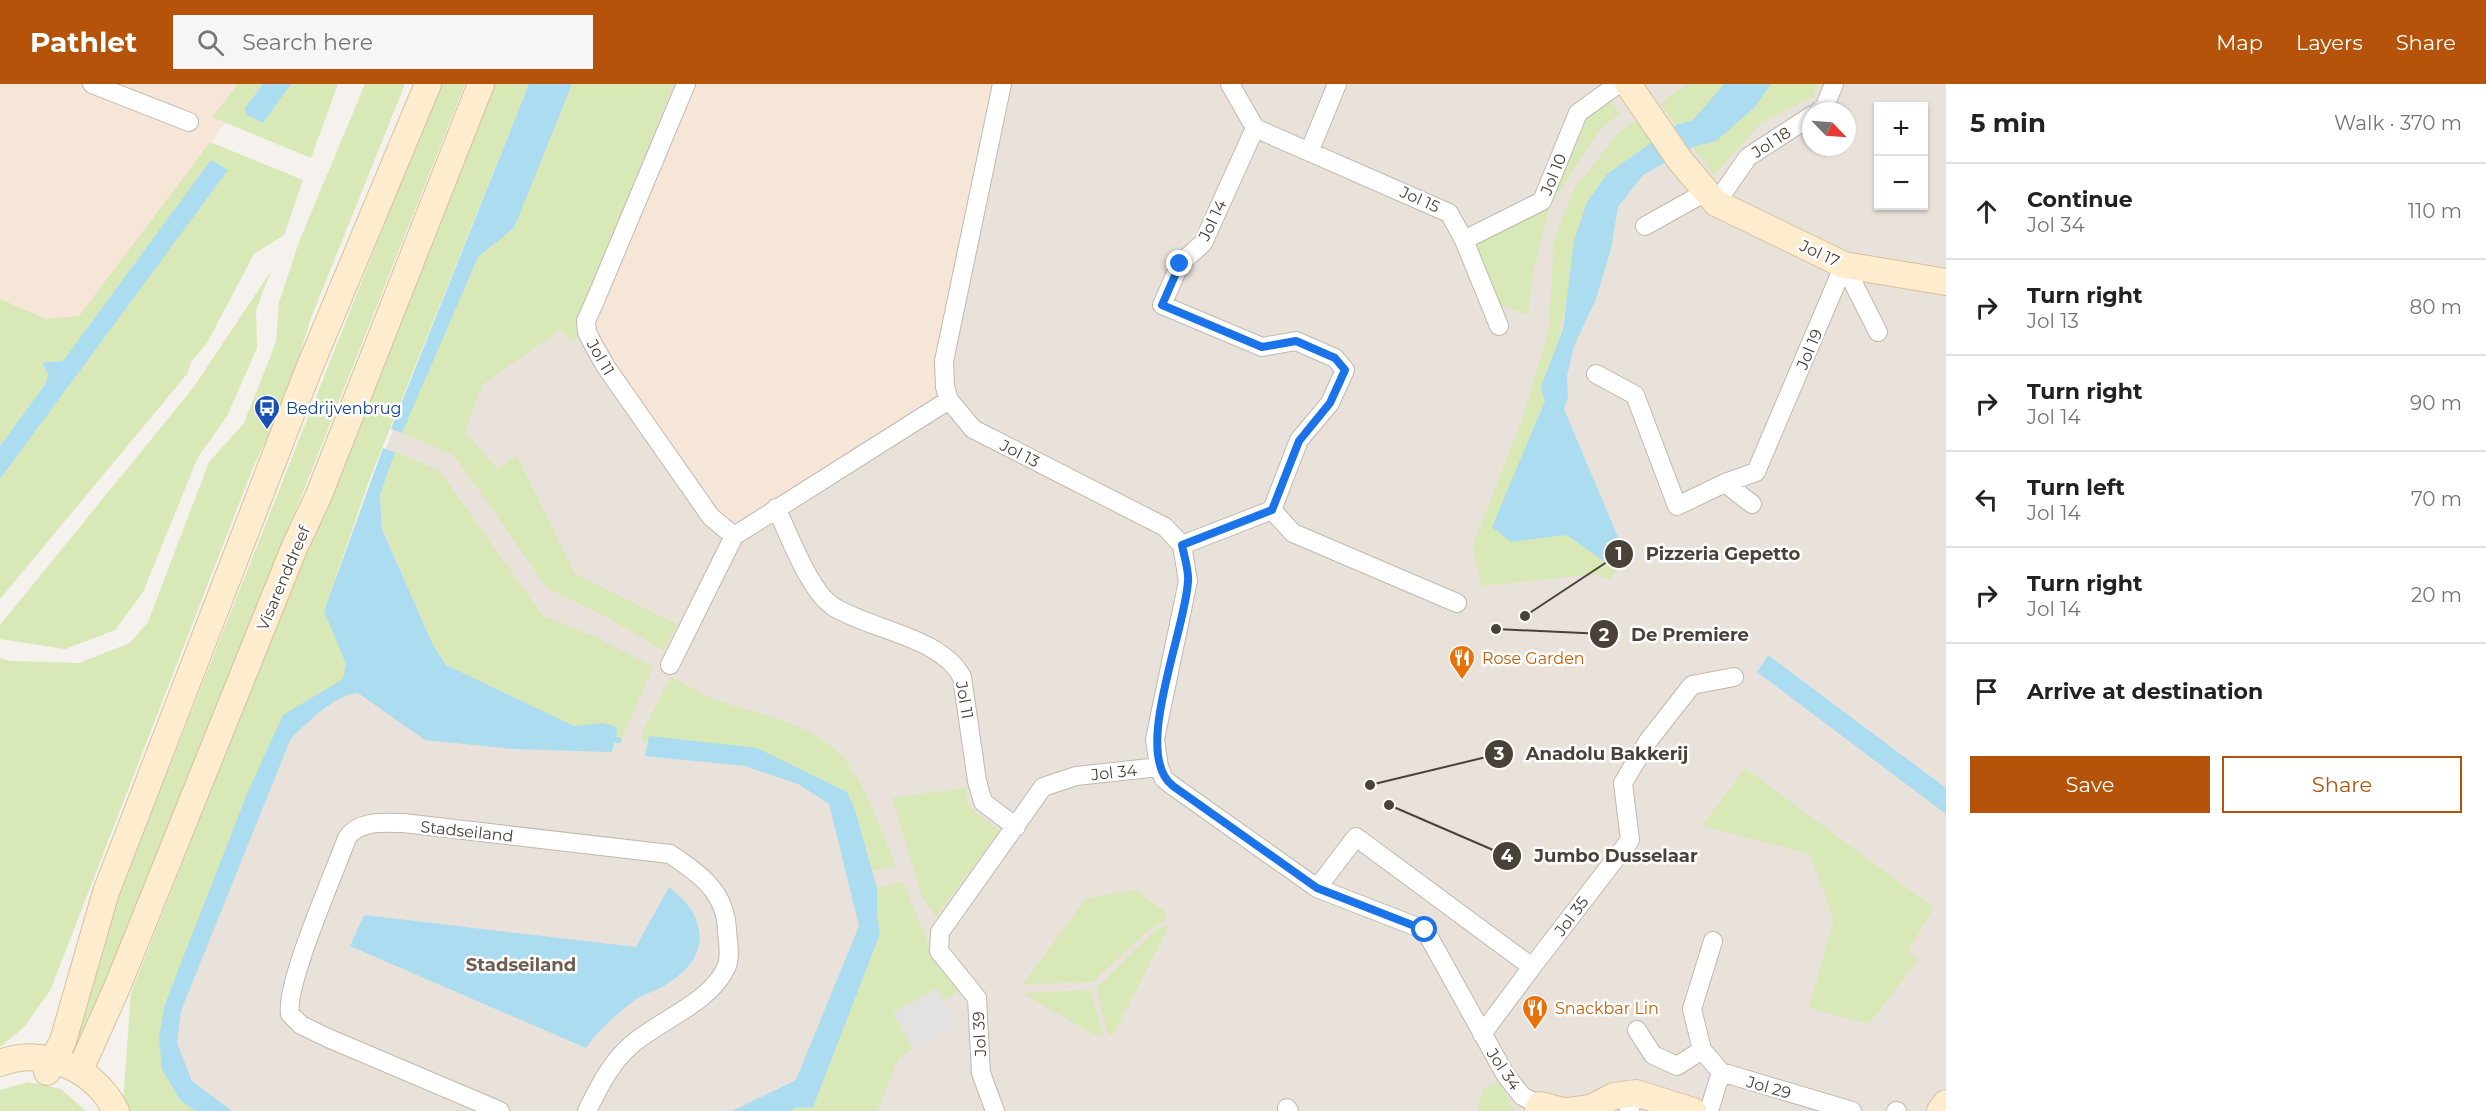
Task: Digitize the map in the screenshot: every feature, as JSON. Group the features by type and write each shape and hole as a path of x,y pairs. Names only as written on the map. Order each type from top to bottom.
{"main road":[{"path":"51,1066 63,1041 106,892 304,382 428,84"},
{"name":"Visarenddreef","path":"80,1070 122,974 295,546 318,497 481,84"},
{"name":"Jol 17","path":"1628,84 1679,159 1711,198 1844,265 1946,282"},
{"path":"0,1063 25,1057 51,1066 80,1070 101,1088 116,1111"},
{"path":"0,1078 51,1066 85,1091 100,1111"},
{"path":"1553,1110 1592,1108 1614,1096 1632,1102 1693,1111"},
{"path":"1940,1111 1946,1103"}],"street":[{"path":"92,84 189,122"},
{"name":"Jol 11","path":"686,84 586,321 587,332 606,367 711,517 734,536"},
{"path":"670,665 734,536 949,400 945,387 944,361 1002,84"},
{"path":"1230,84 1255,128"},
{"path":"1310,150 1337,84"},
{"name":"Jol 10","path":"1464,240 1542,201 1578,113 1618,84"},
{"path":"1826,102 1834,84"},
{"name":"Jol 18","path":"1711,198 1748,157 1802,122"},
{"name":"Jol 15","path":"1255,128 1310,150 1449,213 1464,240 1499,326"},
{"name":"Jol 14","path":"1255,128 1203,243 1180,264 1162,305 1262,347 1296,341 1335,358 1345,370 1330,403 1299,441 1272,510"},
{"path":"1645,226 1711,198"},
{"path":"1844,265 1878,332"},
{"name":"Jol 19","path":"1596,374 1635,395 1677,506 1725,483 1755,472 1844,265"},
{"name":"Jol 13","path":"949,400 973,429 1165,527 1182,545"},
{"path":"1725,483 1752,504"},
{"name":"Jol 11","path":"776,508 816,589 832,606 930,648 954,662 962,677 983,802 1016,827"},
{"path":"1159,767 1155,739 1188,581 1182,545 1272,510 1293,533 1457,603"},
{"name":"Jol 35","path":"1482,1034 1630,840 1623,783 1647,741 1692,685 1734,677"},
{"name":"Jol 34","path":"940,932 1043,787 1076,776 1159,767 1164,779 1173,786 1317,888 1425,930 1505,1074 1522,1096 1553,1110"},
{"name":"Stadseiland","path":"500,1111 328,1038 301,1025 290,1014 288,1002 294,983 347,838 352,830 374,823 403,823 670,854 705,878 719,896 727,918 727,967 702,994 630,1046 607,1073 587,1111"},
{"path":"1317,888 1356,837 1532,968"},
{"name":"Jol 39","path":"940,932 939,951 977,998 981,1073 995,1111"},
{"path":"1709,1111 1721,1072 1702,1050 1692,1009 1713,941"},
{"path":"1637,1030 1653,1055 1677,1066 1702,1050"},
{"name":"Jol 29","path":"1721,1072 1852,1111"}],"shaded area":[{"path":"0,84 253,84 76,331 0,302"},
{"path":"543,84 1946,84 1946,1111 231,1111 196,1097 176,1078 172,994 354,533 419,361"},
{"path":"685,84 1002,84 947,401 740,545 708,515 584,329"},
{"path":"937,988 958,1025 914,1050 893,1013"}],"green space":[{"path":"238,84 263,84 245,108 263,123 291,84 338,84 311,158 212,117"},
{"path":"365,84 405,84 311,318 283,408 254,465 50,991 23,1028 0,1047 0,658 10,661 79,663 130,643 148,622 209,462 244,423 276,342 279,302 299,242"},
{"path":"440,84 465,84 145,890 73,1057 66,1053 80,993"},
{"path":"491,84 529,84 370,478 324,611 346,664 343,679 283,716 165,1004 180,1100 196,1111 130,1111 123,1102 131,993"},
{"path":"572,84 674,84 575,328 579,337 573,341 560,330 482,385 465,431 497,469 517,456 575,574 678,625 663,650 608,618 547,588 454,455 402,433 478,257 514,228"},
{"path":"1688,84 1724,84 1693,120 1676,125 1660,103"},
{"path":"1771,84 1818,84 1813,97 1761,123 1714,175 1693,147 1716,141 1755,107"},
{"path":"1609,100 1620,113 1599,131 1549,208 1532,278 1528,315 1498,304 1473,243 1553,192 1592,105"},
{"path":"1641,117 1657,139 1607,174 1568,292 1557,348 1541,387 1545,401 1539,412 1511,542 1566,535 1617,570 1610,580 1594,574 1481,586 1473,545 1523,418 1549,329 1554,239 1574,189 1619,132"},
{"path":"210,142 303,180 284,235 254,254 207,343 191,362 187,374 0,599 0,479 227,169 211,161 63,361 42,363 48,374 46,383 0,446 0,299 46,319 79,316"},
{"path":"271,271 256,310 257,348 227,416 198,457 143,592 115,630 65,649 0,639 0,625 193,388"},
{"path":"395,452 439,470 543,616 596,637 653,667 622,738 616,737 617,728 603,723 574,726 446,665 433,645 383,529 380,495"},
{"path":"671,677 710,698 795,726 824,741 838,752 847,761 863,789 896,866 873,871 855,810 847,792 650,736 647,742 642,742 643,730"},
{"path":"1745,768 1934,908 1908,950 1911,955 1919,959 1869,1024 1809,1008 1834,920 1810,854 1702,826"},
{"path":"965,788 969,807 999,831 936,917 922,896 892,798"},
{"path":"903,882 936,963 958,988 954,995 944,1000 937,988 893,1013 913,1049 899,1058 877,1111 791,1111 794,1108 813,1107 880,934 877,888"},
{"path":"1135,890 1167,913 1164,920 1146,932 1093,982 1023,984 1086,898"},
{"path":"1167,925 1167,930 1114,1033 1108,1035 1096,988 1156,930"},
{"path":"1090,990 1103,1036 1094,1035 1022,993"},
{"path":"29,1082 61,1089 86,1111 0,1111 0,1090"},
{"path":"1499,1082 1515,1111 1477,1111 1483,1089"}],"water":[{"path":"263,84 291,84 263,123 247,115 245,108"},
{"path":"529,84 572,84 514,228 478,257 402,433 391,429"},
{"path":"1724,84 1771,84 1755,107 1716,141 1693,147 1643,175 1618,207 1611,249 1596,299 1574,346 1567,376 1568,398 1564,409 1626,556 1617,570 1566,535 1511,542 1492,527 1545,401 1541,387 1563,329 1574,241 1587,202 1607,174 1676,125 1693,120"},
{"path":"211,160 228,170 0,479 0,446 46,383 48,374 42,363 63,361"},
{"path":"383,448 395,452 380,495 382,529 433,645 446,665 574,726 603,723 617,727 616,737 622,738 621,743 614,743 612,752 513,749 425,740 358,693 340,699 314,717 291,738 181,1011 177,1043 192,1081 232,1111 196,1111 180,1100 162,1069 159,1037 165,1004 247,794 283,715 343,679 346,664 324,611"},
{"path":"1768,655 1946,788 1946,814 1757,672"},
{"path":"649,736 757,748 847,792 855,810 877,888 880,934 813,1107 794,1108 791,1111 732,1111 796,1080 859,926 829,804 798,784 745,766 645,756"},
{"path":"669,887 682,898 697,923 700,936 692,961 668,983 635,1000 621,1011 586,1048 350,946 364,915 636,947"}],"place":[{"name":"Bedrijvenbrug","path":"267,431"},
{"name":"Pizzeria Gepetto","path":"1525,616"},
{"name":"De Premiere","path":"1496,629"},
{"name":"Rose Garden","path":"1462,681"},
{"name":"Anadolu Bakkerij","path":"1370,785"},
{"name":"Jumbo Dusselaar","path":"1389,805"},
{"name":"Snackbar Lin","path":"1535,1031"}],"district":[{"name":"Stadseiland","path":"521,965"}],"route":[{"path":"1180,264 1162,305 1262,347 1296,341 1335,358 1345,370 1330,403 1312,422 1299,441 1272,510 1182,545 1188,581 1155,739 1159,767 1164,779 1173,786 1287,869 1317,888 1425,930"}]}
